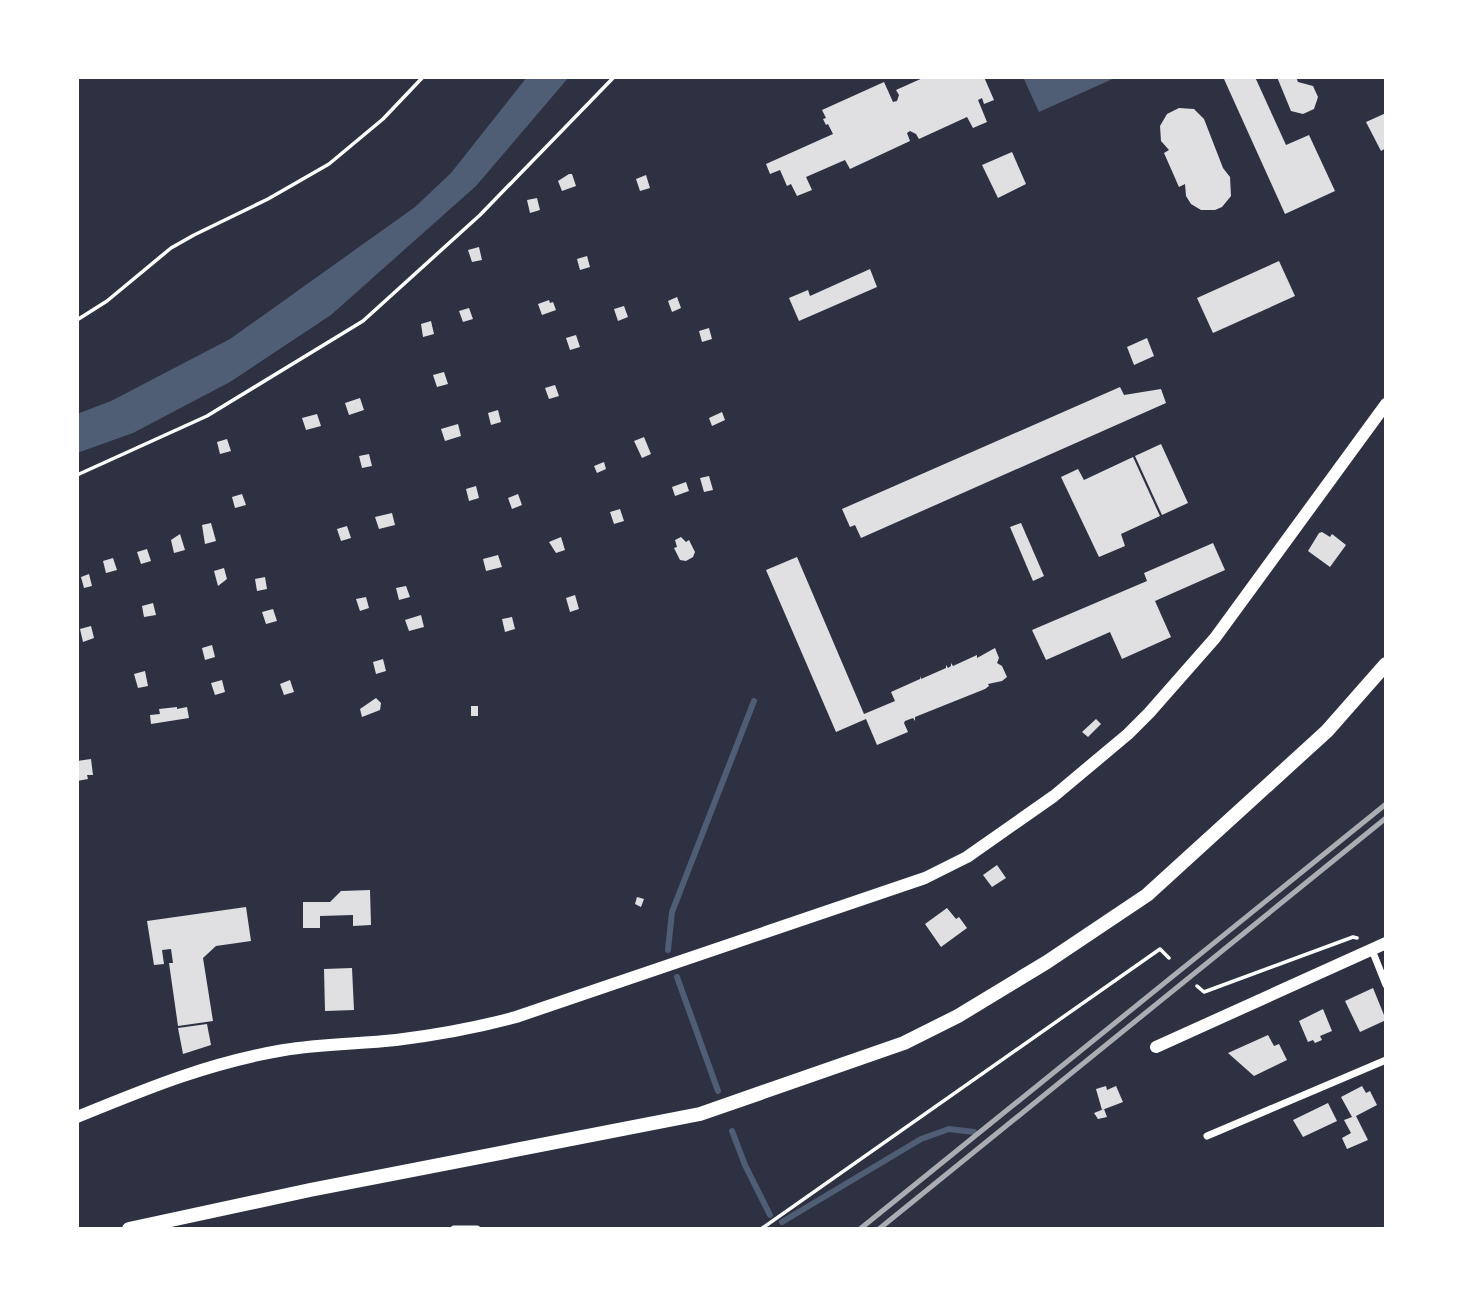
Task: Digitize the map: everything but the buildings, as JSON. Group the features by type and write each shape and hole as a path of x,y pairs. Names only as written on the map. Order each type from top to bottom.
{"main road":[{"path":"129,1229 283,1195 699,1114 904,1043 958,1016 1036,969 1147,895 1327,731 1386,664"}],"street":[{"path":"77,1117 181,1075 246,1058 307,1047 448,1033 516,1017 925,878 958,862 1004,832 1083,773 1128,734 1172,689 1215,638 1386,404"},
{"path":"1156,1047 1386,943"},
{"path":"1372,950 1386,985"},
{"path":"1208,1136 1386,1060"},
{"path":"454,1229 477,1229"}],"path":[{"path":"77,320 107,301 171,248 268,199 329,164 383,119 423,77"},
{"path":"77,475 207,416 363,321 480,215 614,77"},
{"path":"1197,986 1204,992 1353,937 1372,950"},
{"path":"761,1229 1160,949 1169,958"}],"water":[{"path":"527,77 569,77 476,186 331,315 230,382 133,433 77,453 77,414 111,401 230,339 415,207 451,173"},
{"path":"1023,77 1117,77 1039,112"}],"waterway":[{"path":"668,950 672,912 754,701"},
{"path":"677,977 718,1091"},
{"path":"782,1222 921,1139 949,1129 974,1132"},
{"path":"732,1131 745,1165 770,1215"}],"railway":[{"path":"860,1229 1386,804"},
{"path":"879,1229 1386,818"}]}
